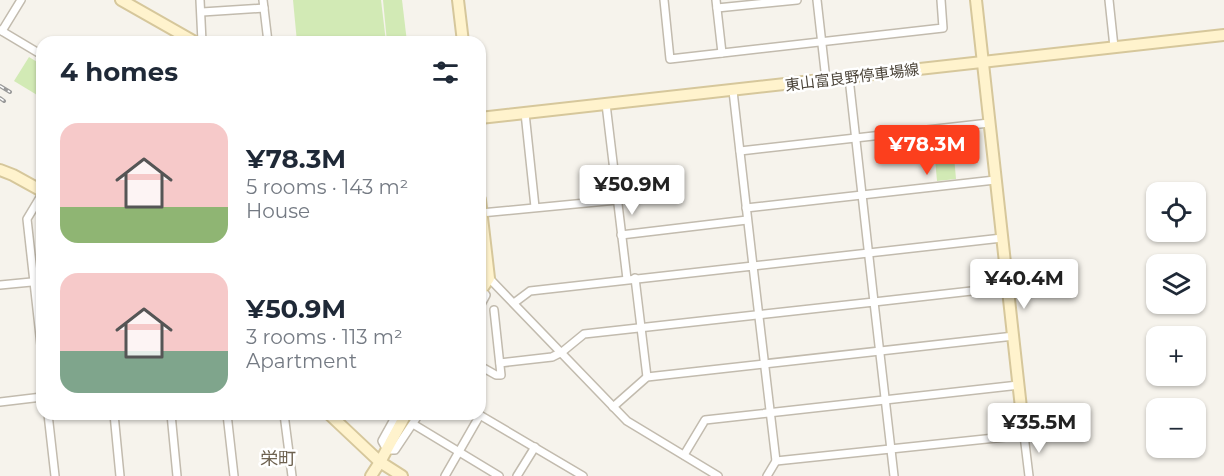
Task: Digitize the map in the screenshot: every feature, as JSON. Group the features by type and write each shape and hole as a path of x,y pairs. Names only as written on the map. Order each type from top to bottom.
{"main road":[{"path":"121,0 184,36"},
{"path":"458,0 461,36"},
{"path":"976,0 1024,435"},
{"name":"東山富良野停車場線","path":"486,117 1224,35"},
{"path":"0,170 14,175 36,188"},
{"path":"486,254 489,278 486,282"},
{"path":"486,275 489,278"},
{"path":"334,420 380,462 402,476"},
{"path":"371,476 408,420"}],"street":[{"path":"21,0 1,30 36,51"},
{"path":"200,0 202,36"},
{"path":"664,0 670,59 943,28 941,0"},
{"path":"722,53 716,4 797,0"},
{"path":"817,0 826,80"},
{"path":"1109,0 1114,47"},
{"path":"202,12 264,4 267,36"},
{"path":"849,78 894,476"},
{"path":"733,91 776,461 767,476"},
{"path":"606,104 621,235 641,327 647,377"},
{"path":"525,113 535,207"},
{"path":"740,150 989,123"},
{"path":"746,208 995,180"},
{"path":"486,212 617,200"},
{"path":"36,203 27,219 36,270"},
{"path":"621,235 747,220"},
{"path":"514,303 530,291 1002,238"},
{"path":"489,278 627,421 718,476"},
{"path":"0,285 36,281"},
{"path":"500,363 552,357 584,334 1007,288"},
{"path":"486,369 501,375 494,310"},
{"path":"613,407 647,377 1014,336"},
{"path":"684,455 705,420 1019,385"},
{"path":"0,402 36,398"},
{"path":"486,419 583,476"},
{"path":"49,420 55,476"},
{"path":"115,420 120,476"},
{"path":"172,420 177,476"},
{"path":"228,420 234,476"},
{"path":"285,420 292,476"},
{"path":"387,450 382,441 394,420"},
{"path":"410,420 459,453 499,476"},
{"path":"445,476 476,420"},
{"path":"776,461 1024,435 1029,476"},
{"path":"517,476 535,447"}],"green space":[{"path":"293,0 381,0 385,36 296,36"},
{"path":"383,0 402,0 406,36 386,36"},
{"path":"29,57 36,61 36,94 14,81"},
{"path":"952,133 956,179 937,181 933,135"}],"railway":[{"path":"0,86 10,92"},
{"path":"0,98 4,101"}],"district":[{"name":"栄町","path":"278,459"}]}
